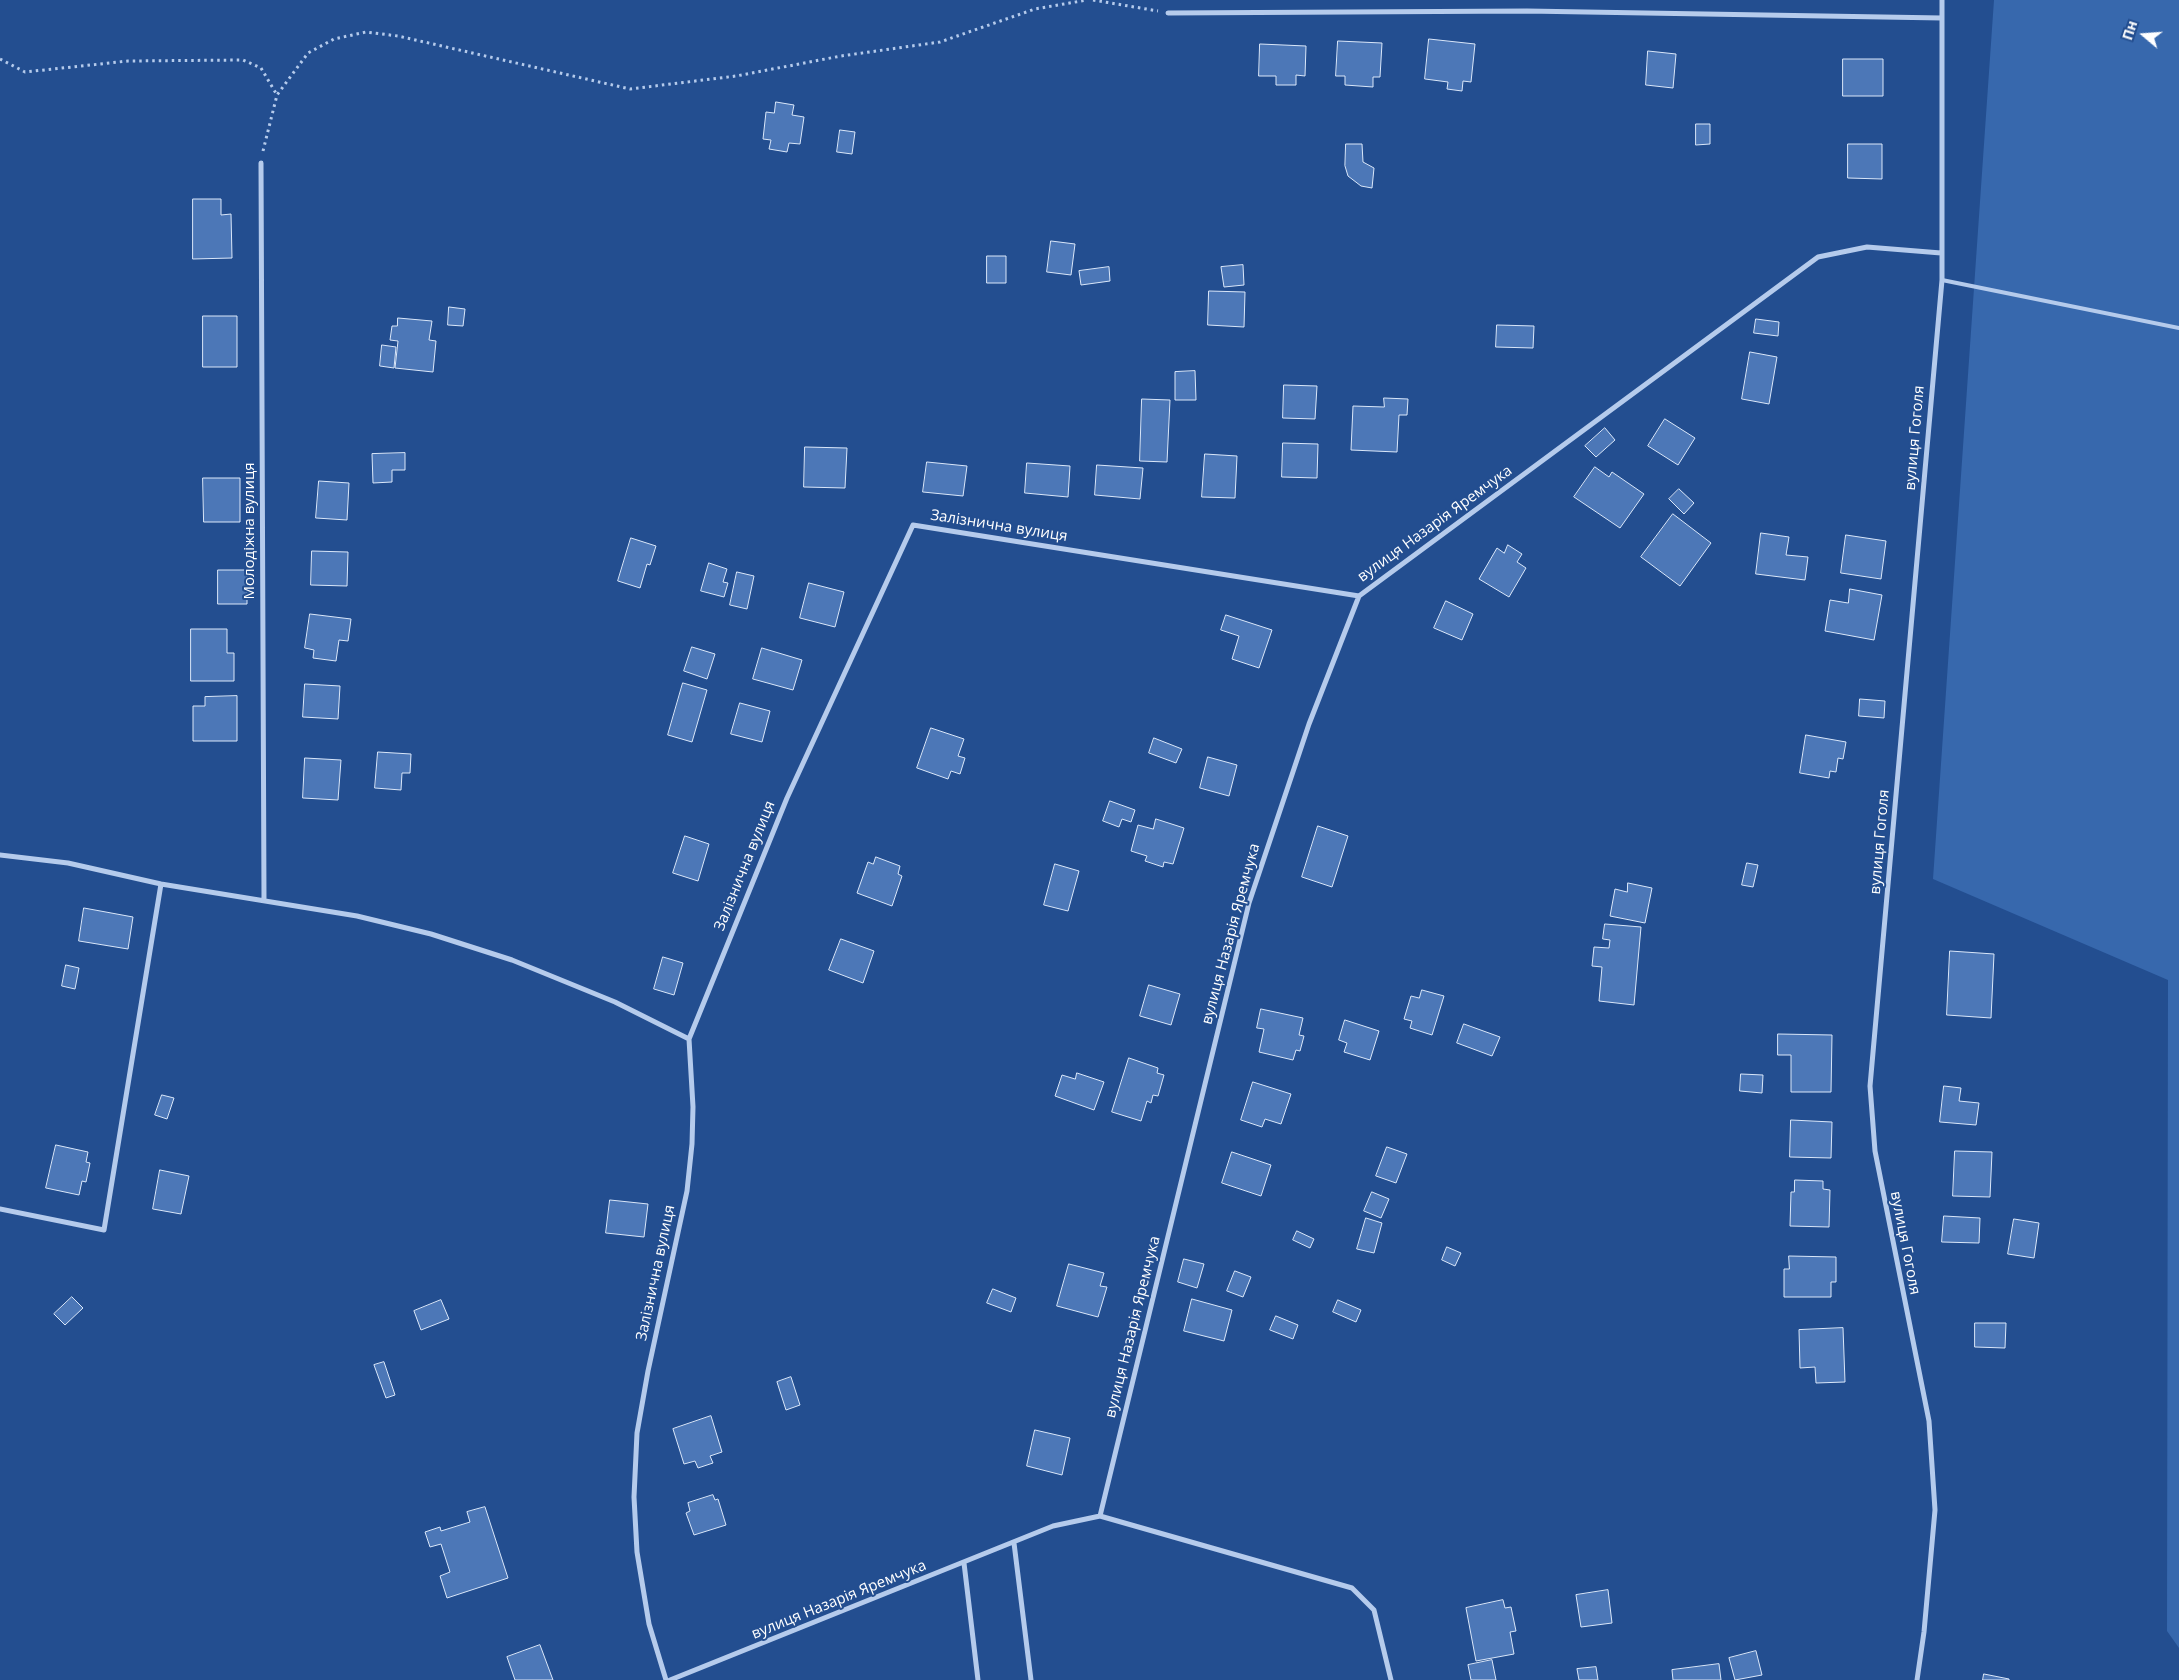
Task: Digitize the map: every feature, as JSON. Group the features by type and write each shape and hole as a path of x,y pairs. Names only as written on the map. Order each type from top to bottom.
{"street":[{"name":"вулиця Гоголя","path":"1917,1680 1924,1632 1935,1510 1931,1450 1928,1421 1875,1151 1870,1086 1942,280 1942,0"},
{"path":"1168,13 1527,11 1942,18"},
{"name":"Молодіжна вулиця","path":"261,162 264,899"},
{"name":"вулиця Назарія Яремчука","path":"670,1680 1053,1526 1100,1516 1249,904 1308,724 1359,596 1818,257 1868,247 1941,253"},
{"name":"Залізнична вулиця","path":"666,1680 649,1624 637,1552 634,1496 637,1433 643,1398 687,1191 692,1144 693,1107 689,1039 787,798 912,525 1359,596"},
{"path":"0,855 68,863 161,884 264,899 376,920 431,934 512,960 615,1002 689,1039"},
{"path":"0,1209 104,1230 161,884"},
{"path":"1100,1516 1352,1588 1374,1610 1391,1680"},
{"path":"1014,1542 1030,1680"},
{"path":"964,1563 978,1680"}],"lane":[{"path":"1942,280 2179,328"}],"path":[{"path":"261,162 277,95 308,53 334,39 366,32 398,36 630,89 736,76 841,56 940,42 1034,9 1087,0"},
{"path":"1093,0 1168,13"},
{"path":"0,59 25,72 128,61 243,60 261,68 277,95"}],"shaded area":[{"path":"1994,0 2179,0 2179,1648 2167,1631 2168,980 1933,879"}],"building":[{"path":"1429,39 1475,44 1471,82 1463,81 1462,91 1447,89 1448,82 1425,79"},
{"path":"1338,41 1382,43 1380,77 1373,77 1373,87 1345,85 1345,76 1336,76"},
{"path":"1260,44 1306,46 1305,76 1296,75 1296,85 1276,85 1276,76 1259,76"},
{"path":"1648,51 1676,54 1673,88 1646,85"},
{"path":"1843,59 1883,59 1883,96 1843,96"},
{"path":"776,102 794,105 792,115 804,117 800,144 789,143 787,152 769,149 771,140 763,139 766,112 774,113"},
{"path":"1696,124 1710,124 1710,144 1696,145"},
{"path":"840,130 855,132 852,154 837,152"},
{"path":"1346,144 1362,144 1363,162 1374,168 1372,188 1361,186 1348,176 1345,166"},
{"path":"1848,144 1882,144 1882,179 1848,178"},
{"path":"193,199 221,199 221,215 231,214 232,258 193,259"},
{"path":"1051,241 1075,244 1071,275 1047,272"},
{"path":"987,256 1006,256 1006,283 987,283"},
{"path":"1243,265 1244,285 1224,287 1221,267"},
{"path":"1109,267 1110,281 1081,285 1079,271"},
{"path":"1209,291 1245,292 1244,327 1208,325"},
{"path":"449,307 465,309 463,326 448,325"},
{"path":"203,316 237,316 237,367 203,367"},
{"path":"398,318 432,321 429,340 436,341 433,372 395,368 398,341 390,340 392,326 397,326"},
{"path":"1756,319 1779,322 1778,336 1754,333"},
{"path":"1497,325 1534,326 1533,348 1496,347"},
{"path":"382,345 396,347 394,368 380,366"},
{"path":"1750,352 1777,357 1769,404 1742,399"},
{"path":"1195,371 1196,400 1175,400 1175,372"},
{"path":"1284,385 1317,386 1315,419 1283,418"},
{"path":"1384,398 1408,399 1407,415 1399,415 1397,452 1351,450 1353,406 1384,407"},
{"path":"1142,399 1170,400 1167,462 1140,461"},
{"path":"1665,419 1695,438 1678,465 1648,446"},
{"path":"1605,428 1615,440 1596,457 1585,446"},
{"path":"1283,443 1318,444 1317,478 1282,477"},
{"path":"805,447 847,448 845,488 804,487"},
{"path":"405,453 405,470 392,470 392,482 373,483 372,454"},
{"path":"1205,454 1237,456 1235,498 1202,497"},
{"path":"927,462 967,466 963,496 923,492"},
{"path":"1027,463 1070,466 1068,497 1025,493"},
{"path":"1097,465 1143,468 1140,499 1095,495"},
{"path":"1595,467 1609,477 1612,472 1644,494 1620,528 1574,497"},
{"path":"203,478 240,478 240,522 204,522"},
{"path":"319,481 349,483 347,520 316,518"},
{"path":"1679,489 1694,503 1684,514 1669,499"},
{"path":"1673,514 1711,543 1680,586 1641,557"},
{"path":"1761,533 1789,537 1786,555 1808,557 1805,580 1756,574"},
{"path":"1846,535 1886,541 1881,579 1841,573"},
{"path":"631,538 656,546 650,565 647,564 640,588 618,581"},
{"path":"1508,545 1522,554 1517,562 1526,568 1509,597 1479,579 1497,548 1504,553"},
{"path":"312,551 348,552 347,586 311,585"},
{"path":"709,563 727,569 723,582 728,583 724,597 701,591"},
{"path":"218,570 247,570 247,604 218,604"},
{"path":"737,572 754,576 747,609 730,605"},
{"path":"809,583 844,592 835,627 800,618"},
{"path":"1850,589 1882,595 1874,640 1825,631 1830,600 1848,603"},
{"path":"1446,601 1473,614 1462,640 1434,628"},
{"path":"310,614 351,619 348,641 339,640 336,661 313,658 314,650 305,648"},
{"path":"1226,615 1272,630 1259,668 1232,659 1239,636 1221,630"},
{"path":"191,629 227,629 227,653 234,653 234,681 191,681"},
{"path":"692,647 715,654 707,679 684,671"},
{"path":"762,648 802,660 793,690 753,679"},
{"path":"683,683 707,690 692,742 668,735"},
{"path":"305,684 340,686 338,719 303,717"},
{"path":"237,696 237,741 193,741 193,706 205,706 205,697"},
{"path":"1860,699 1885,701 1884,718 1859,716"},
{"path":"740,703 770,711 762,742 731,734"},
{"path":"931,728 964,739 958,756 965,758 960,774 951,771 948,779 917,768"},
{"path":"1806,735 1846,742 1843,759 1838,758 1836,772 1830,771 1829,778 1800,773"},
{"path":"1154,738 1182,749 1176,763 1149,753"},
{"path":"378,752 411,754 410,773 402,773 401,790 375,788"},
{"path":"1208,757 1237,765 1229,796 1200,788"},
{"path":"305,758 341,760 338,800 303,798"},
{"path":"1110,801 1135,810 1131,822 1122,819 1119,827 1103,821"},
{"path":"1156,819 1184,828 1173,864 1164,862 1163,867 1145,861 1147,856 1131,851 1138,825 1153,829"},
{"path":"1318,826 1348,836 1332,887 1302,877"},
{"path":"685,836 709,844 698,881 673,873"},
{"path":"876,857 900,866 898,874 902,876 892,906 857,893 868,862 873,864"},
{"path":"1747,863 1758,865 1753,887 1742,885"},
{"path":"1055,864 1079,871 1068,911 1044,905"},
{"path":"1628,883 1652,888 1645,923 1610,916 1615,889 1627,892"},
{"path":"84,908 133,917 128,949 79,941"},
{"path":"1605,924 1641,927 1634,1005 1599,1001 1602,967 1592,966 1594,947 1609,948 1610,940 1603,939"},
{"path":"841,939 874,951 863,983 829,970"},
{"path":"1950,951 1994,954 1991,1018 1947,1015"},
{"path":"663,957 683,963 674,995 654,989"},
{"path":"66,965 79,968 75,989 62,986"},
{"path":"1149,985 1180,994 1171,1025 1140,1016"},
{"path":"1422,990 1444,996 1432,1035 1410,1028 1412,1021 1404,1019 1411,996 1419,998"},
{"path":"1261,1009 1303,1018 1299,1035 1304,1036 1300,1051 1296,1050 1293,1060 1259,1052 1264,1029 1257,1028"},
{"path":"1345,1020 1379,1031 1370,1060 1344,1052 1347,1043 1339,1040"},
{"path":"1464,1024 1500,1037 1492,1056 1457,1043"},
{"path":"1778,1034 1832,1035 1831,1092 1791,1092 1791,1055 1778,1055"},
{"path":"1129,1058 1158,1068 1157,1073 1164,1075 1158,1096 1153,1095 1151,1103 1147,1101 1141,1121 1112,1112"},
{"path":"1077,1073 1104,1082 1094,1110 1055,1096 1062,1075 1075,1079"},
{"path":"1741,1074 1763,1075 1762,1093 1740,1091"},
{"path":"1253,1082 1291,1094 1281,1124 1265,1119 1262,1127 1241,1120"},
{"path":"1944,1086 1961,1088 1959,1101 1979,1103 1976,1125 1940,1122"},
{"path":"162,1095 174,1098 167,1119 155,1115"},
{"path":"1791,1120 1832,1122 1831,1158 1790,1157"},
{"path":"56,1145 88,1152 86,1162 90,1163 86,1182 82,1181 79,1195 46,1188"},
{"path":"1387,1147 1407,1154 1396,1183 1376,1176"},
{"path":"1955,1151 1992,1152 1990,1197 1953,1196"},
{"path":"1232,1152 1271,1165 1261,1196 1222,1183"},
{"path":"160,1170 189,1176 181,1214 153,1209"},
{"path":"1795,1180 1823,1181 1823,1189 1830,1190 1829,1227 1790,1226 1791,1192 1794,1192"},
{"path":"1372,1192 1389,1199 1381,1218 1364,1211"},
{"path":"610,1200 648,1204 644,1237 606,1233"},
{"path":"1944,1216 1980,1218 1979,1243 1942,1242"},
{"path":"1366,1218 1382,1223 1374,1253 1357,1249"},
{"path":"2014,1219 2039,1223 2034,1258 2008,1254"},
{"path":"1297,1231 1314,1239 1310,1248 1293,1240"},
{"path":"1447,1247 1461,1253 1455,1266 1442,1260"},
{"path":"1789,1256 1836,1257 1836,1282 1831,1282 1831,1297 1784,1297 1784,1269 1789,1269"},
{"path":"1184,1259 1204,1264 1197,1288 1178,1282"},
{"path":"1069,1264 1104,1273 1100,1286 1107,1287 1098,1317 1057,1306"},
{"path":"1235,1271 1251,1277 1243,1297 1227,1291"},
{"path":"993,1289 1016,1298 1011,1312 987,1303"},
{"path":"72,1297 83,1308 65,1325 54,1314"},
{"path":"1192,1299 1232,1310 1224,1341 1184,1331"},
{"path":"441,1300 449,1319 421,1330 414,1311"},
{"path":"1338,1300 1361,1310 1356,1322 1333,1312"},
{"path":"1276,1316 1298,1325 1293,1339 1270,1330"},
{"path":"1975,1323 2006,1323 2005,1348 1975,1347"},
{"path":"1843,1328 1845,1382 1816,1383 1815,1367 1800,1368 1799,1330"},
{"path":"384,1362 395,1395 386,1398 374,1365"},
{"path":"791,1377 800,1405 786,1410 777,1382"},
{"path":"711,1416 722,1452 710,1456 713,1463 698,1468 695,1461 684,1464 673,1429"},
{"path":"1035,1430 1070,1438 1062,1475 1027,1466"},
{"path":"713,1495 715,1500 718,1499 726,1525 694,1535 686,1513 690,1511 688,1503"},
{"path":"485,1507 508,1578 447,1598 440,1576 450,1572 441,1544 430,1547 425,1532 440,1527 441,1531 470,1522 467,1512"},
{"path":"1608,1590 1612,1623 1581,1627 1576,1595"},
{"path":"1503,1600 1505,1608 1511,1607 1516,1631 1510,1632 1514,1654 1476,1661 1466,1608"},
{"path":"540,1645 553,1680 515,1680 507,1657"},
{"path":"1756,1651 1762,1675 1735,1680 1729,1658"},
{"path":"1492,1660 1496,1680 1471,1680 1468,1665"},
{"path":"1719,1664 1721,1680 1673,1680 1672,1670"},
{"path":"1596,1667 1598,1680 1579,1680 1577,1669"},
{"path":"1984,1674 2009,1679 2009,1680 1983,1680"}]}
